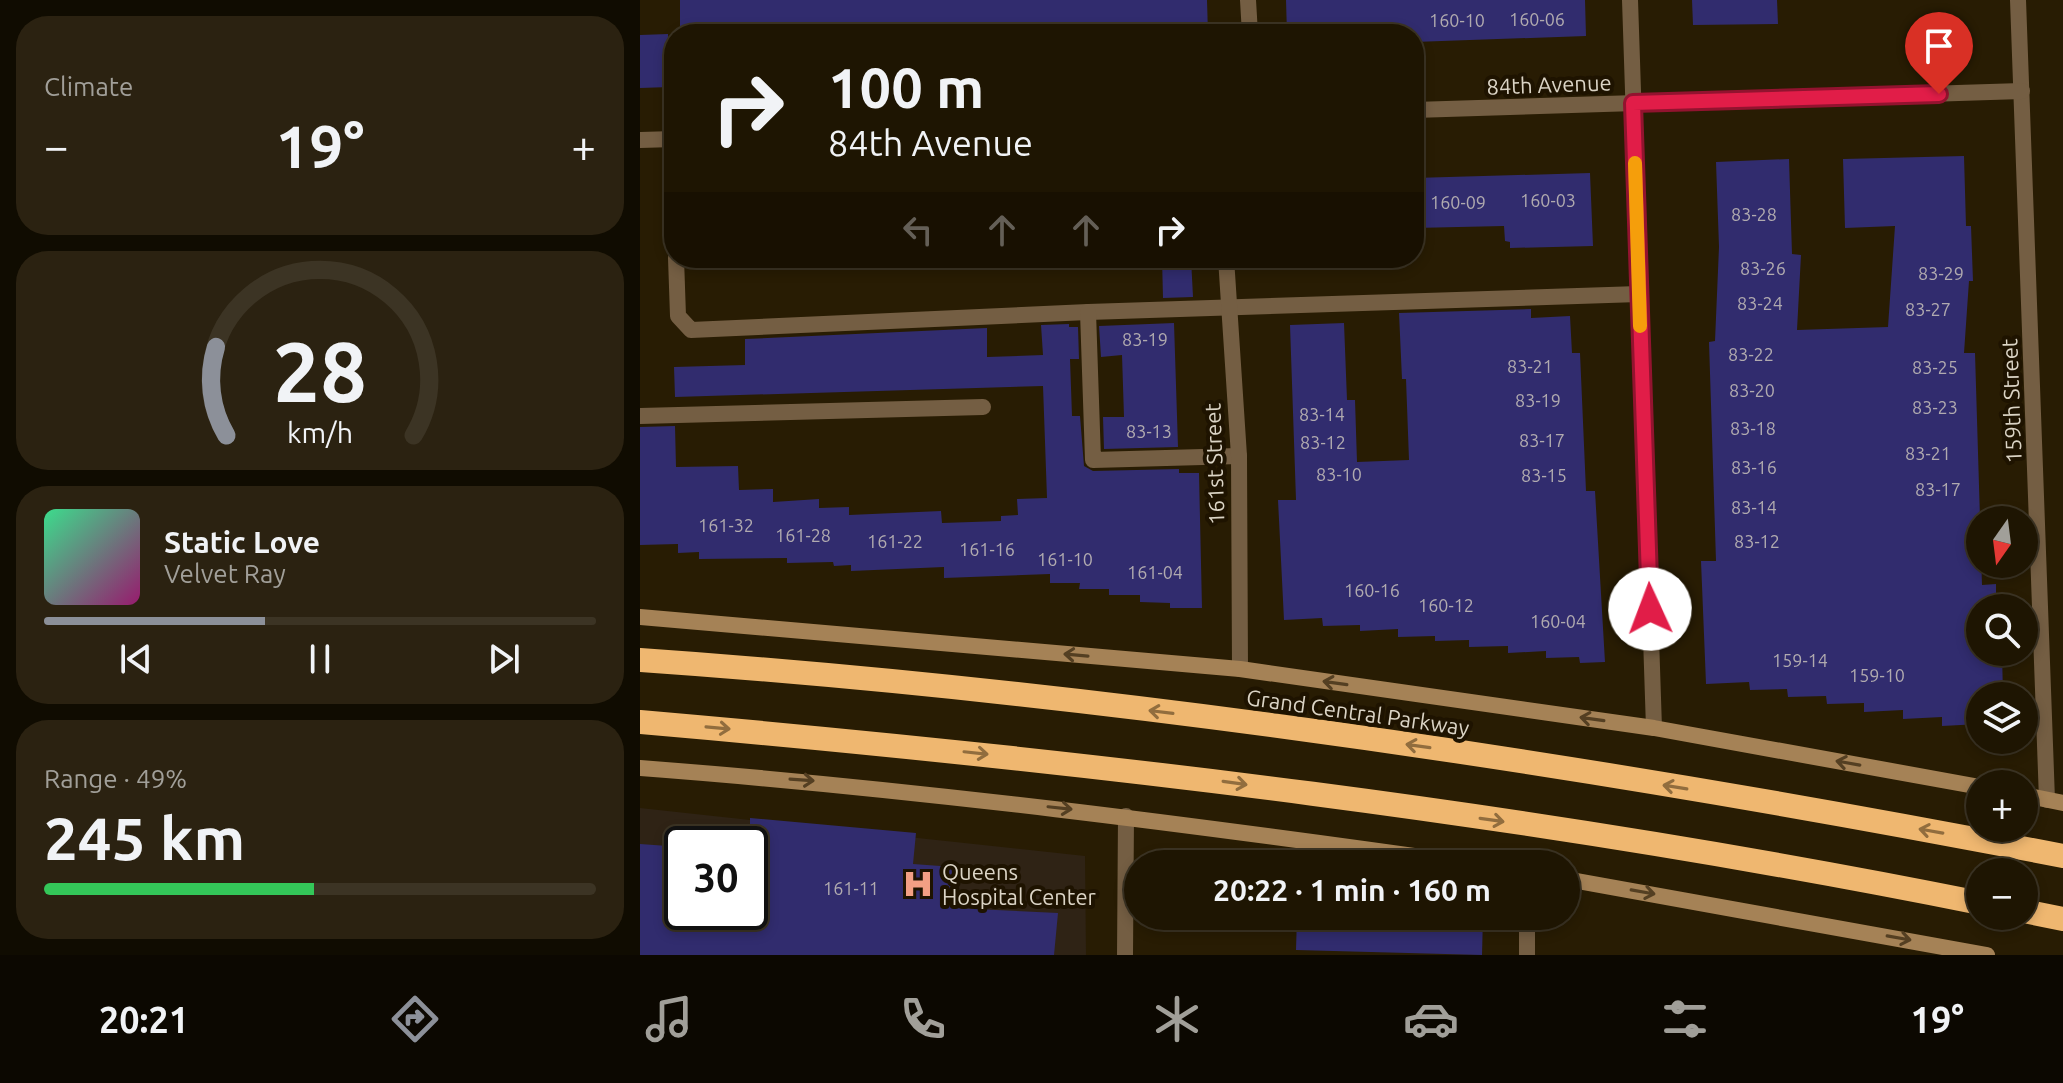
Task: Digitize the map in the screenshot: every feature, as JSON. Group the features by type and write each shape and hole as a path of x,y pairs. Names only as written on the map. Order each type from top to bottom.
{"highway":[{"name":"Grand Central Parkway","path":"640,660 1053,699 1403,744 1782,804 2063,856"},
{"path":"640,722 1114,767 1234,783 1627,840 1966,901"},
{"path":"2038,914 2063,919"}],"main road":[{"name":"Grand Central Parkway","path":"640,617 1240,669 1654,728 1966,784"},
{"path":"640,768 822,781 1126,816 1370,850"},
{"path":"1580,882 1933,949 1987,955"}],"street":[{"path":"1248,0 1249,24"},
{"path":"1630,0 1654,728"},
{"name":"159th Street","path":"2018,0 2055,801"},
{"name":"84th Avenue","path":"1424,110 2022,91"},
{"path":"640,140 664,140"},
{"path":"676,268 678,316 691,330 1088,312 1639,294"},
{"name":"161st Street","path":"1226,268 1239,456 1240,669"},
{"path":"1088,312 1093,460 1239,456"},
{"path":"640,416 983,407"},
{"path":"1125,955 1126,816"},
{"path":"1527,930 1527,955"}],"shaded area":[{"name":"Queens Hospital Center","path":"640,808 1085,856 1086,955 640,955"}],"building":[{"path":"680,0 1207,0 1208,24 680,24"},
{"path":"1286,0 1585,0 1586,36 1424,42 1424,24 1287,24"},
{"path":"1692,0 1777,0 1778,24 1693,25"},
{"path":"664,34 664,87 640,88 640,35"},
{"path":"1964,156 1966,226 1971,226 1973,281 1969,281 1964,353 1975,353 1980,506 1966,506 1966,578 1982,578 1982,585 1996,584 1996,594 1966,594 1966,666 2002,666 2003,682 1966,682 1966,725 1942,726 1942,717 1903,719 1903,710 1864,712 1864,703 1827,704 1826,696 1788,697 1787,689 1750,690 1749,682 1706,684 1701,561 1716,561 1709,342 1715,341 1719,247 1716,162 1789,159 1792,254 1801,255 1797,330 1888,327 1895,226 1845,228 1843,159"},
{"path":"1590,173 1593,246 1510,248 1510,242 1505,241 1504,226 1424,228 1424,178"},
{"path":"1162,268 1192,268 1193,297 1163,298"},
{"path":"1531,309 1531,318 1570,316 1572,353 1580,353 1586,491 1595,491 1605,662 1580,663 1579,657 1546,658 1546,651 1508,653 1508,646 1469,647 1469,640 1435,641 1435,636 1398,637 1398,629 1360,631 1360,625 1323,626 1322,618 1284,620 1278,500 1296,500 1290,325 1344,323 1347,400 1355,400 1357,462 1409,460 1406,379 1402,379 1399,313"},
{"path":"1174,323 1178,447 1104,449 1103,417 1124,417 1122,355 1101,357 1099,326"},
{"path":"1069,324 1069,327 1078,327 1079,359 1070,359 1072,416 1080,416 1084,466 1093,471 1179,469 1179,473 1199,473 1202,608 1170,608 1170,603 1140,602 1140,595 1109,595 1109,589 1079,589 1080,583 1050,583 1050,574 944,578 944,567 851,571 851,565 834,566 833,562 787,563 787,558 699,559 699,552 678,553 678,544 640,545 640,427 675,426 676,467 738,466 739,490 773,489 773,502 819,499 819,508 849,507 849,515 941,511 942,523 1001,521 1001,516 1018,515 1017,499 1047,498 1043,386 675,397 674,367 745,365 745,339 987,328 987,357 1043,355 1041,325"},
{"name":"Queens Hospital Center","path":"750,818 916,833 913,864 954,867 952,908 1058,913 1054,955 640,955 640,844 664,846 664,930 768,930 768,826 750,826"},
{"path":"1297,930 1483,930 1482,955 1296,950"}],"slow traffic":[{"path":"1635,163 1640,326"}],"place":[{"name":"Queens Hospital Center","path":"918,884"}],"route":[{"path":"1650,609 1633,103 1939,94"}]}
